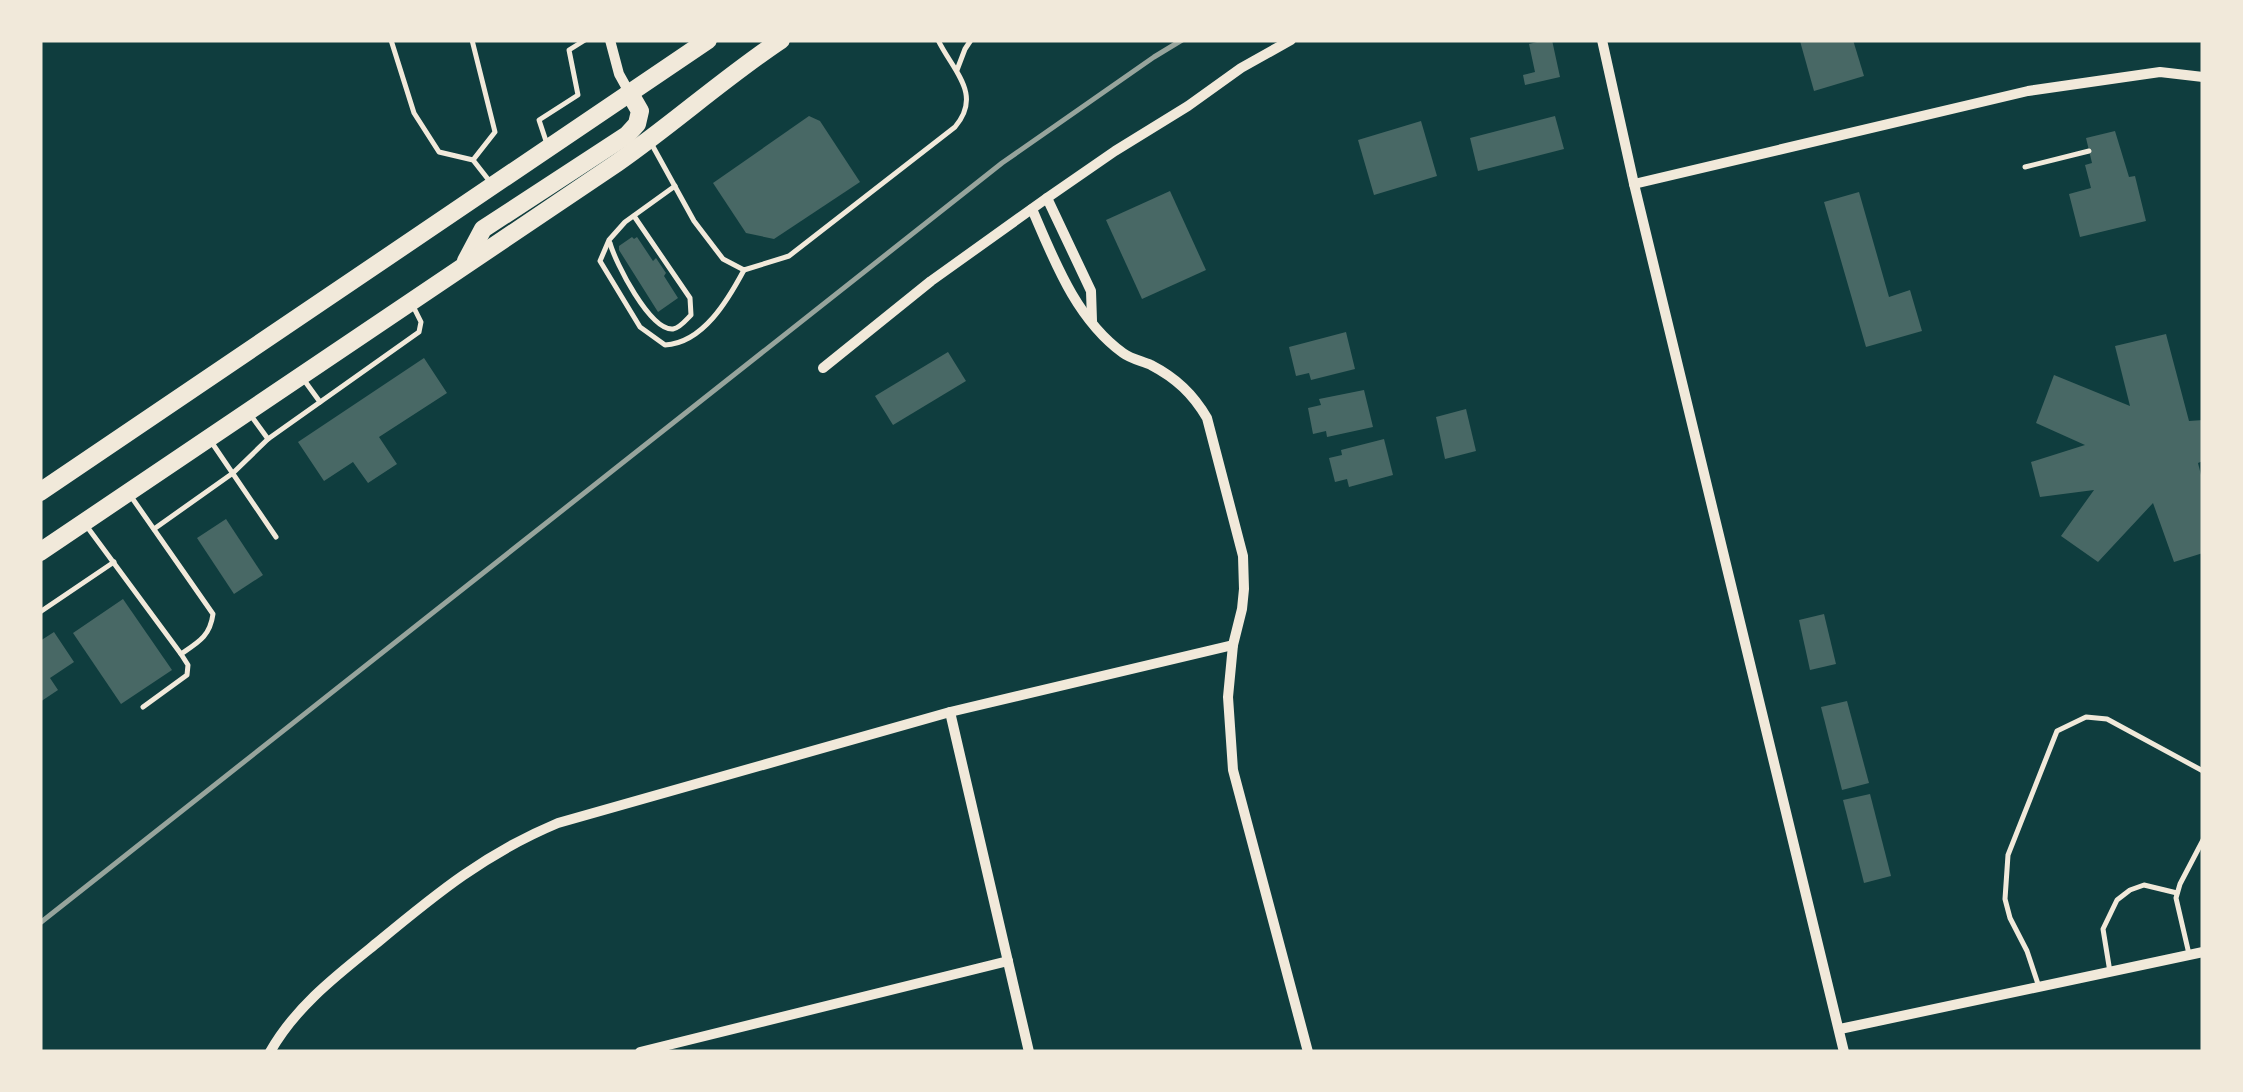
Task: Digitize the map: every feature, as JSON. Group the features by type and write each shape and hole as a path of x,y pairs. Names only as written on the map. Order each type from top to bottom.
{"main road":[{"path":"40,552 649,140 781,40"},
{"path":"40,492 701,42"},
{"path":"463,266 483,229 626,135 636,124 640,111 629,92"}],"street":[{"path":"610,40 619,74 629,92"},
{"path":"823,368 931,281 1047,198 1241,68 1290,40"},
{"path":"1602,40 1844,1052"},
{"path":"1634,184 2028,91 2160,72 2203,76"},
{"path":"1047,198 1091,291 1092,322"},
{"path":"1032,209 1073,297 1100,334 1126,355 1180,383 1208,418 1243,556 1242,610 1232,644 1228,696 1233,770 1308,1052"},
{"path":"270,1052 297,1012 329,982 468,870 518,840 558,823 950,712 1232,644"},
{"path":"950,712 1029,1052"},
{"path":"1840,1029 2203,952"},
{"path":"640,1052 1008,960"}],"lane":[{"path":"391,40 414,113 440,152 472,160 493,185"},
{"path":"472,40 495,132 472,160"},
{"path":"548,148 539,120 578,95 569,50 585,40"},
{"path":"675,186 609,240 600,261 640,327 665,345 678,344 709,321 744,270 789,256 955,127 965,115 968,96 938,40"},
{"path":"957,70 971,40"},
{"path":"649,140 694,221 723,259 744,270"},
{"path":"2025,167 2089,151"},
{"path":"609,240 615,262 656,323 676,328 691,314 690,298 634,216"},
{"path":"154,529 233,473 268,439 419,332 421,322 410,302"},
{"path":"301,376 320,402"},
{"path":"248,411 268,439"},
{"path":"209,438 276,537"},
{"path":"128,492 213,614 211,628 181,654"},
{"path":"84,522 188,664 187,675 143,707"},
{"path":"41,609 114,562"},
{"path":"2039,987 2004,900 2008,854 2057,731 2086,717 2106,719 2203,771"},
{"path":"2189,955 2176,898 2203,840"},
{"path":"2110,972 2102,929 2117,900 2144,885 2177,893"}],"building":[{"path":"1552,40 1560,77 1525,85 1523,75 1535,72 1529,44"},
{"path":"1802,40 1853,40 1864,76 1814,91"},
{"path":"809,116 820,121 860,182 774,239 746,233 713,183"},
{"path":"1555,116 1564,149 1478,171 1470,138"},
{"path":"1421,121 1437,176 1374,195 1358,140"},
{"path":"2115,131 2129,177 2135,176 2146,221 2080,237 2069,194 2091,188 2085,165 2092,163 2086,138"},
{"path":"1170,191 1206,270 1142,299 1106,220"},
{"path":"1859,192 1889,297 1910,290 1922,331 1866,347 1824,202"},
{"path":"637,237 653,261 656,258 678,298 658,312 619,250"},
{"path":"1346,332 1355,369 1311,380 1309,373 1296,376 1289,347"},
{"path":"2166,334 2189,421 2203,420 2203,461 2198,463 2203,483 2203,553 2174,562 2153,503 2098,562 2061,536 2094,490 2040,497 2031,462 2085,445 2036,423 2054,375 2130,406 2115,346"},
{"path":"948,352 966,381 893,425 875,396"},
{"path":"424,358 447,393 379,437 397,464 368,483 353,462 324,481 298,442"},
{"path":"1364,390 1373,427 1327,437 1326,431 1313,434 1308,408 1321,405 1319,399"},
{"path":"1466,409 1476,451 1445,459 1436,417"},
{"path":"1384,439 1393,475 1349,487 1347,479 1335,482 1329,458 1342,455 1341,450"},
{"path":"226,519 263,575 234,594 197,538"},
{"path":"123,599 172,670 121,704 73,633"},
{"path":"1824,614 1836,664 1810,670 1799,620"},
{"path":"54,632 74,662 50,678 58,690 40,702 40,641"},
{"path":"1847,701 1869,783 1842,790 1821,707"},
{"path":"1870,794 1891,876 1864,883 1843,800"}],"railway":[{"path":"40,923 1002,163 1182,40"}]}
